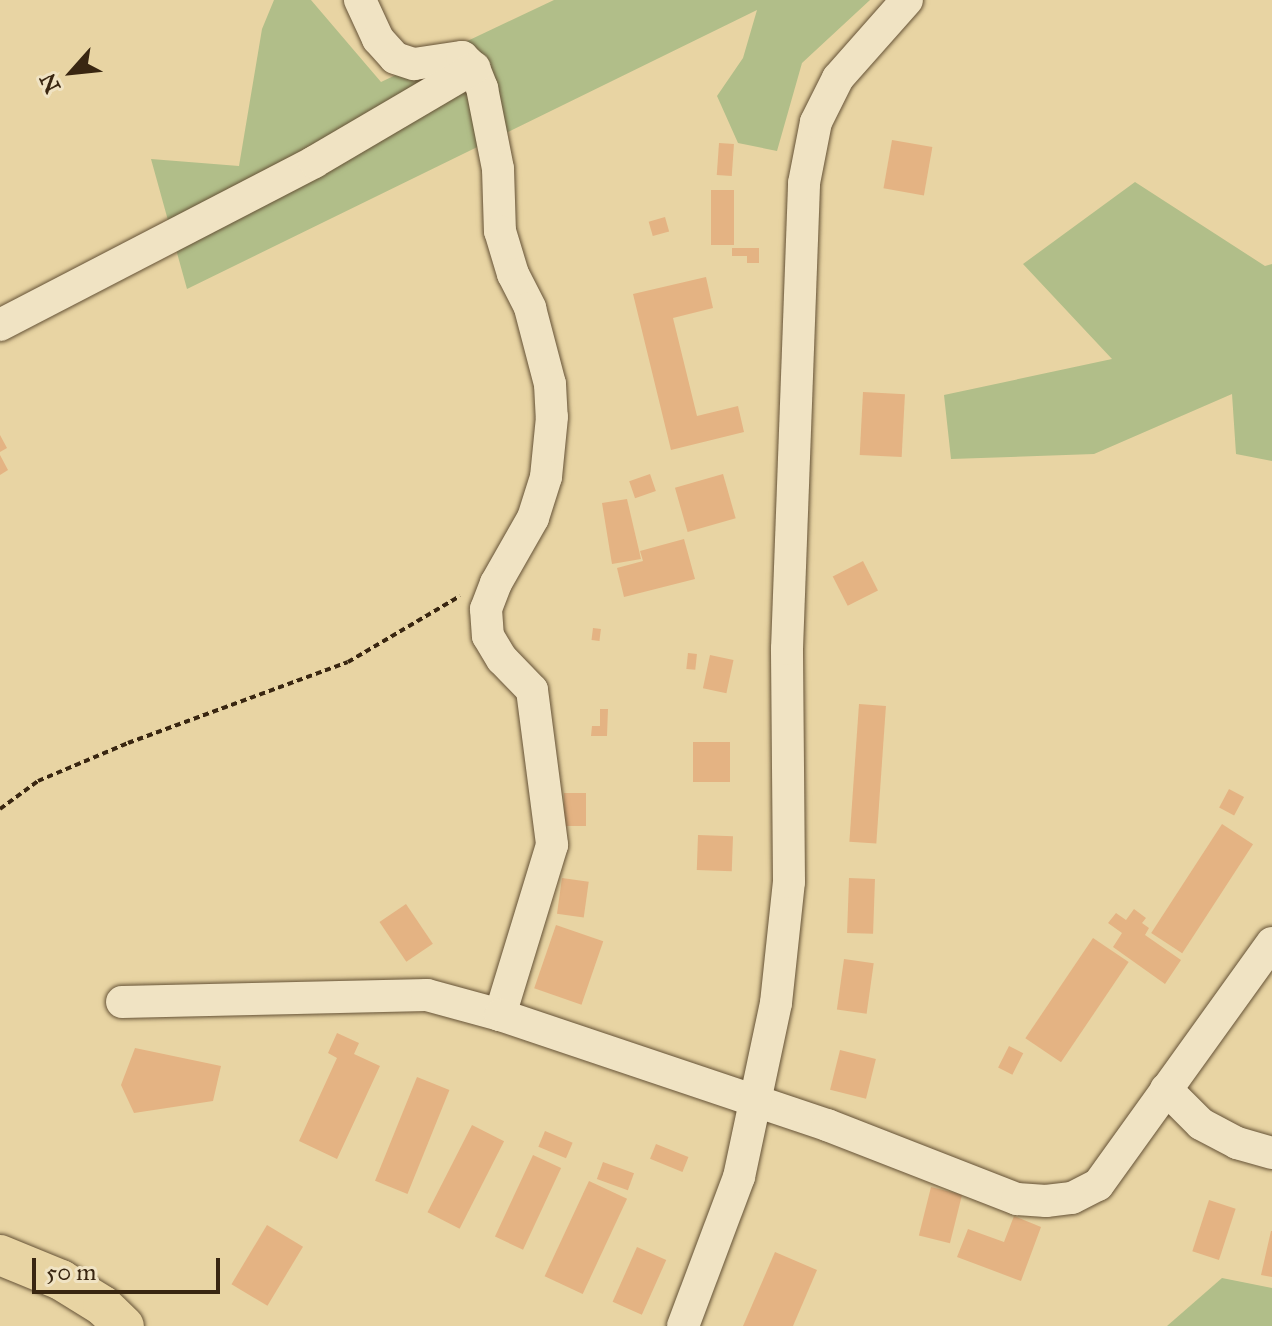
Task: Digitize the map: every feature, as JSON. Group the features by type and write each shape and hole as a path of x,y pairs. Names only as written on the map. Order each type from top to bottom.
{"main road":[{"path":"0,1255 61,1280 103,1306 124,1326"}],"street":[{"path":"360,0 378,39 395,58 414,64 462,57 474,68 482,88 498,169 500,231 545,360 552,417 546,477 533,518 496,583 486,609 488,636 502,659 532,690 552,845 500,1015"},
{"path":"683,1326 739,1177 776,1003 789,882 787,649 804,183 816,122 838,78 907,0"},
{"path":"0,325 314,162 474,68"},
{"path":"122,1002 427,995 500,1015 827,1125 1004,1195 1046,1201 1072,1198 1098,1185 1272,943"},
{"path":"1166,1089 1201,1124 1237,1143 1272,1153"}],"path":[{"path":"0,809 38,781 115,748 194,716 348,662 456,597 496,583"}],"green space":[{"path":"274,0 311,0 381,82 554,0 870,0 802,63 777,151 738,143 717,96 743,58 757,10 187,289 151,159 239,166 262,29"},
{"path":"1135,182 1265,266 1272,264 1272,461 1236,454 1232,394 1094,454 951,459 944,395 1112,359 1023,264"},
{"path":"1222,1278 1272,1288 1272,1326 1167,1326"}],"building":[{"path":"892,140 932,147 924,195 883,188"},
{"path":"719,143 734,144 732,176 717,175"},
{"path":"711,190 734,190 734,245 711,245"},
{"path":"665,217 669,231 653,236 649,222"},
{"path":"732,248 759,248 759,263 747,263 747,256 732,256"},
{"path":"706,277 713,308 673,318 697,416 738,406 744,432 671,450 633,294"},
{"path":"863,392 905,394 902,457 860,455"},
{"path":"0,435 7,448 0,452"},
{"path":"0,455 8,470 0,475"},
{"path":"650,474 656,491 635,498 629,481"},
{"path":"723,474 736,518 688,532 675,488"},
{"path":"627,499 641,559 612,564 602,503"},
{"path":"684,539 695,579 624,597 617,568 643,561 640,551"},
{"path":"863,561 878,590 848,606 833,576"},
{"path":"593,628 601,629 599,641 592,640"},
{"path":"688,653 697,654 695,670 686,669"},
{"path":"710,655 733,660 726,693 703,688"},
{"path":"859,704 886,706 876,844 849,842"},
{"path":"600,709 608,709 607,736 591,736 592,726 600,726"},
{"path":"693,742 730,742 730,782 693,782"},
{"path":"1229,789 1244,797 1234,816 1219,808"},
{"path":"564,793 586,793 586,826 564,826"},
{"path":"1222,824 1253,844 1182,953 1151,933"},
{"path":"698,835 733,836 732,871 697,870"},
{"path":"562,878 589,882 584,917 557,914"},
{"path":"849,878 875,879 873,934 847,933"},
{"path":"406,904 433,944 406,962 379,922"},
{"path":"1134,909 1146,918 1142,923 1149,928 1145,935 1181,960 1165,984 1113,947 1122,933 1108,923 1116,913 1126,920"},
{"path":"556,925 603,941 581,1005 534,988"},
{"path":"1093,938 1129,962 1061,1062 1025,1038"},
{"path":"844,959 874,963 867,1014 837,1010"},
{"path":"337,1033 359,1043 354,1054 380,1066 337,1159 299,1141 337,1058 328,1053"},
{"path":"1009,1046 1023,1053 1012,1075 998,1067"},
{"path":"135,1048 221,1066 213,1101 134,1113 121,1085"},
{"path":"840,1050 876,1059 866,1099 830,1090"},
{"path":"417,1077 449,1090 407,1194 375,1181"},
{"path":"472,1125 504,1141 460,1229 428,1212"},
{"path":"545,1131 573,1143 566,1158 538,1147"},
{"path":"656,1144 688,1157 682,1172 650,1159"},
{"path":"533,1155 561,1168 523,1250 495,1237"},
{"path":"603,1162 634,1173 628,1190 597,1179"},
{"path":"589,1181 627,1199 583,1294 545,1276"},
{"path":"931,1187 962,1195 950,1243 919,1236"},
{"path":"1209,1200 1236,1209 1219,1260 1192,1251"},
{"path":"1014,1216 1041,1227 1021,1281 957,1257 968,1229 1004,1242"},
{"path":"267,1225 303,1247 267,1306 231,1284"},
{"path":"1272,1231 1272,1277 1261,1275"},
{"path":"637,1247 666,1260 642,1315 613,1302"},
{"path":"775,1252 817,1270 793,1326 743,1326"}]}
